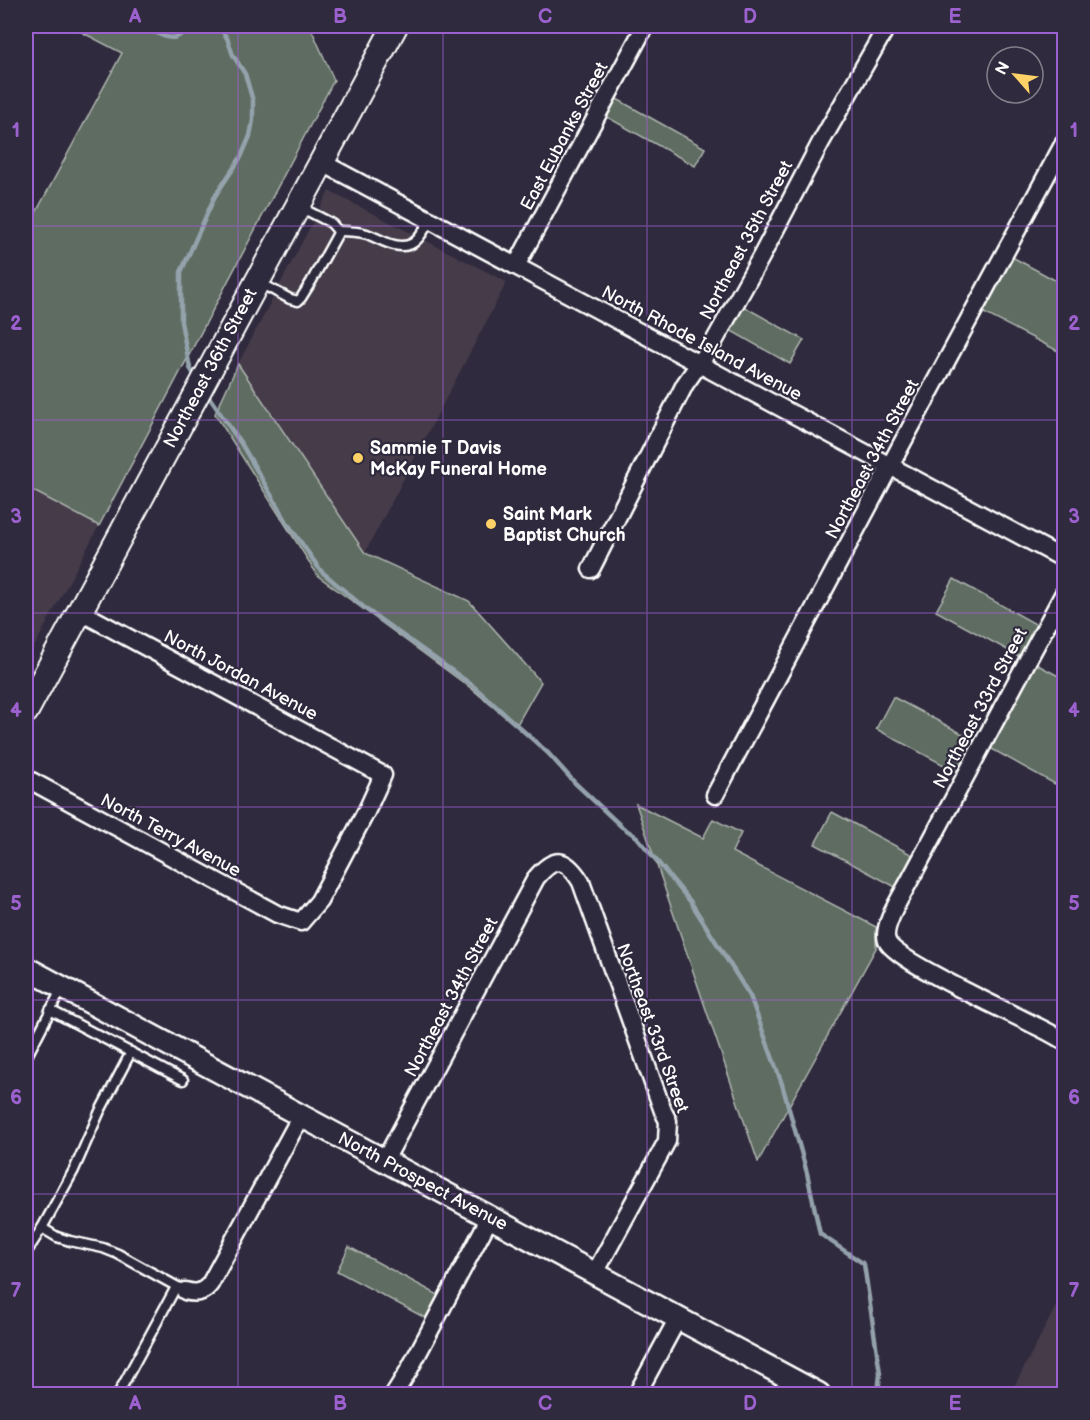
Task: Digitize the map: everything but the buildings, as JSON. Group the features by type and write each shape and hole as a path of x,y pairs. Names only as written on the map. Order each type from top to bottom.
{"main road":[{"name":"Northeast 36th Street","path":"26,711 395,26"}],"street":[{"name":"East Eubanks Street","path":"516,266 645,26"},
{"name":"Northeast 35th Street","path":"591,569 685,384 711,347 802,177 887,26"},
{"name":"Northeast 34th Street","path":"716,795 890,466 1065,143"},
{"name":"North Rhode Island Avenue","path":"321,162 1065,559"},
{"name":"Northeast 33rd Street","path":"1065,593 894,912 886,934 891,947 922,967 1065,1041"},
{"name":"North Jordan Avenue","path":"79,611 383,775 319,901 301,922"},
{"name":"North Terry Avenue","path":"26,778 277,914 301,922"},
{"name":"Northeast 34th Street","path":"385,1160 536,878 545,867 560,862"},
{"name":"Northeast 33rd Street","path":"560,862 574,871 581,882 668,1121 667,1140 595,1273"},
{"name":"North Prospect Avenue","path":"26,968 819,1395"},
{"path":"180,1289 200,1293 210,1284 302,1116"},
{"path":"394,1395 490,1217"},
{"path":"637,1395 678,1318"}],"lane":[{"path":"298,206 331,223 338,231 365,233 391,244 404,246 413,243 430,220"},
{"path":"257,281 298,301 324,260 338,231"},
{"path":"26,1058 62,987"},
{"path":"50,1010 183,1080"},
{"path":"26,1253 74,1170 100,1111 131,1052"},
{"path":"42,1228 57,1237 118,1254 180,1289 118,1395"}],"shaded area":[{"name":"Sammie T Davis McKay Funeral Home","path":"329,191 507,282 365,553 238,364"},
{"path":"26,487 99,526 26,662"},
{"path":"1064,1291 1064,1394 1010,1394"}],"green space":[{"path":"70,26 310,26 334,80 99,526 26,487 26,231 122,53"},
{"path":"615,98 705,148 695,166 605,116"},
{"path":"1012,257 1064,285 1064,354 982,312"},
{"path":"741,305 804,340 790,364 728,329"},
{"path":"238,364 365,553 469,601 541,682 516,726 472,689 318,576 215,414"},
{"path":"954,579 1039,626 1022,658 936,611"},
{"path":"1036,664 1064,679 1064,789 990,748"},
{"path":"893,697 976,741 959,773 876,729"},
{"path":"636,804 703,838 713,819 741,833 732,852 876,927 876,948 758,1162"},
{"path":"832,812 918,858 901,890 815,844"},
{"path":"349,1247 442,1297 429,1320 337,1271"}],"waterway":[{"path":"157,26 157,33 172,38 179,36 191,26"},
{"path":"197,379 190,368 181,322 181,272 215,196 241,157 250,136 253,120 253,101 245,74 233,55 227,38 218,26"},
{"path":"207,394 242,445 288,524 321,571 367,610 472,685 548,753 575,783 622,827 637,837 690,901 750,996 782,1084 807,1173 820,1234 864,1264 880,1373 878,1394"}],"place":[{"name":"Sammie T Davis McKay Funeral Home","path":"358,458"},
{"name":"Saint Mark Baptist Church","path":"491,524"}]}
